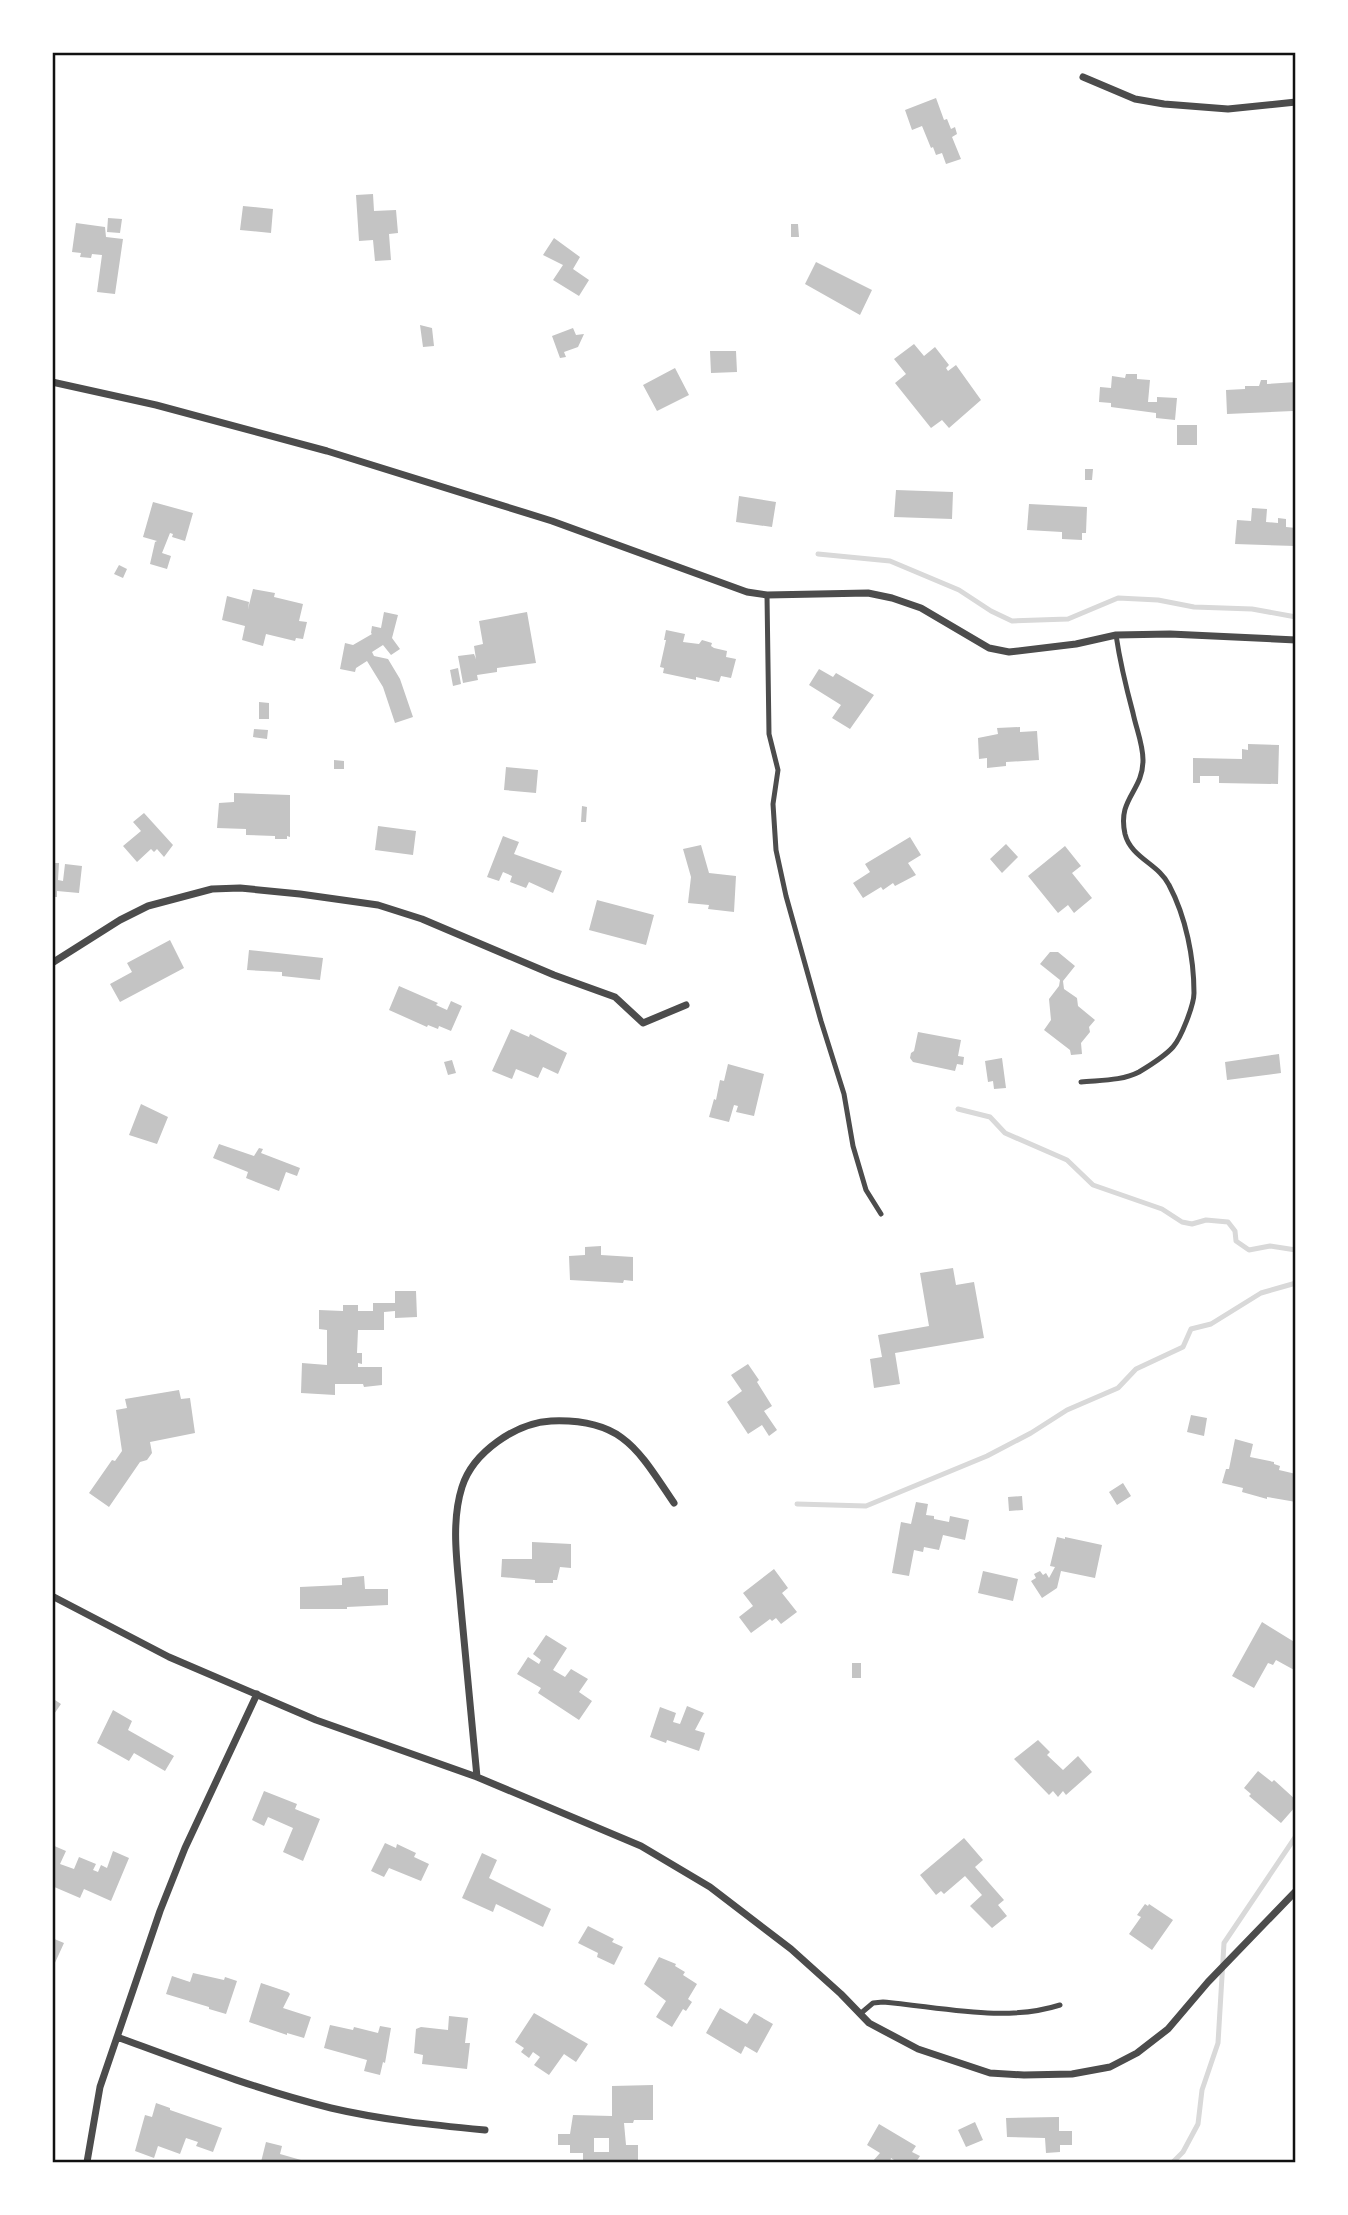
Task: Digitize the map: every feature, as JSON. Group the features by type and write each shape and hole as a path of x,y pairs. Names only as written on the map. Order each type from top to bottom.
{"street":[{"path":"1083,77 1135,99 1164,104 1228,109 1296,102"},
{"path":"52,382 156,405 354,459 552,521 747,592 767,595 880,595 920,608 989,648 1009,652 1076,644 1116,635 1192,635 1296,640"},
{"path":"52,963 120,920 148,906 199,892 240,888 378,905 422,919 554,975 615,997 643,1023 686,1005"},
{"path":"477,1777 456,1548 457,1511 462,1485 472,1467 502,1437 520,1428 548,1421 577,1422 608,1428 628,1442 647,1463 674,1503"},
{"path":"52,1596 169,1657 316,1720 477,1777 641,1846 710,1887 790,1949 869,2023 918,2049 990,2073 1072,2074 1110,2067 1138,2053 1168,2029 1208,1982 1296,1891"},
{"path":"87,2162 100,2087 160,1911 185,1848 257,1694"},
{"path":"117,2038 248,2084 332,2108 402,2121 485,2130"}],"lane":[{"path":"767,595 769,734 778,770 774,804 776,850 817,1009 844,1094 853,1146 866,1191 881,1214"},
{"path":"1081,1082 1116,1079 1137,1073 1173,1047 1194,996 1189,940 1171,888 1163,873 1135,852 1126,839 1122,810 1142,772 1143,756 1122,674 1116,635"},
{"path":"860,2014 873,2003 883,2002 981,2013 1038,2012 1060,2005"}],"building":[{"path":"936,98 944,120 947,119 951,129 955,127 957,134 952,137 961,159 946,164 942,153 936,155 933,147 931,148 922,126 912,130 905,110"},
{"path":"373,194 374,211 396,210 398,233 389,234 391,260 375,261 373,240 359,241 356,195"},
{"path":"243,206 273,209 271,233 240,230"},
{"path":"108,218 122,219 120,233 107,232"},
{"path":"76,223 105,227 106,237 123,239 115,294 97,292 102,255 80,257 81,253 72,252"},
{"path":"791,224 798,224 799,237 791,237"},
{"path":"554,238 580,257 573,269 589,280 579,296 553,280 563,265 543,255"},
{"path":"816,262 872,290 860,315 805,284"},
{"path":"420,325 432,328 434,346 423,347"},
{"path":"573,328 576,335 584,334 578,347 564,352 566,357 560,358 552,336"},
{"path":"914,344 924,356 935,347 949,365 946,368 948,371 956,365 981,400 949,428 942,420 931,428 895,383 906,374 894,359"},
{"path":"710,351 736,351 737,372 711,373"},
{"path":"675,368 689,395 657,411 643,385"},
{"path":"1126,374 1137,374 1137,379 1150,380 1148,402 1157,402 1157,397 1177,398 1175,420 1156,418 1156,413 1111,407 1111,403 1099,402 1100,387 1111,388 1112,376 1125,378"},
{"path":"1261,380 1267,380 1267,384 1296,382 1293,411 1227,414 1226,390 1259,386"},
{"path":"1177,425 1197,425 1197,445 1177,445"},
{"path":"1085,469 1093,469 1092,480 1085,480"},
{"path":"896,490 953,492 952,519 894,517"},
{"path":"739,496 776,502 772,527 736,522"},
{"path":"153,502 193,513 185,541 172,537 173,534 170,533 162,553 171,556 167,569 150,564 157,541 143,537"},
{"path":"1029,504 1087,507 1086,533 1082,533 1082,540 1062,539 1062,532 1027,530"},
{"path":"1252,508 1267,509 1266,522 1278,523 1278,518 1286,519 1286,527 1296,528 1296,546 1235,544 1237,520 1251,521"},
{"path":"119,565 127,569 123,578 114,574"},
{"path":"253,589 275,593 274,597 303,604 299,621 307,622 303,639 296,638 295,641 266,634 263,646 242,640 245,626 222,620 227,596 249,602 248,609"},
{"path":"384,612 398,615 392,638 400,649 391,655 383,645 372,652 374,656 388,659 400,679 413,717 395,723 383,687 367,661 356,668 355,672 340,669 345,643 353,645 372,634 372,626 381,628"},
{"path":"527,612 536,663 497,668 497,672 477,675 478,680 463,683 458,656 474,654 476,659 474,646 483,644 479,621"},
{"path":"666,630 685,634 683,642 699,644 702,640 712,643 714,648 727,651 726,657 736,659 731,678 721,676 719,682 663,673 664,668 660,667"},
{"path":"458,668 461,684 453,686 450,670"},
{"path":"819,669 833,677 836,673 874,695 850,729 832,718 841,705 809,685"},
{"path":"259,702 269,703 269,719 259,719"},
{"path":"1020,727 1020,732 1037,731 1039,760 1006,762 1006,766 987,768 987,758 979,759 978,738 998,734 997,728"},
{"path":"254,729 268,730 267,739 253,737"},
{"path":"1248,744 1279,745 1278,784 1219,783 1219,776 1200,776 1200,783 1193,783 1193,758 1242,759 1242,749 1248,750"},
{"path":"334,760 344,761 344,769 334,769"},
{"path":"506,767 538,770 536,793 504,790"},
{"path":"234,793 290,795 290,837 275,839 275,836 246,835 246,829 217,828 219,803 234,802"},
{"path":"582,806 587,807 586,822 581,822"},
{"path":"144,813 173,845 164,857 157,849 154,852 151,849 137,862 123,846 141,831 133,822"},
{"path":"378,826 416,831 413,855 375,850"},
{"path":"503,836 519,842 514,854 562,871 553,893 529,882 526,888 510,882 512,876 503,872 499,881 487,877"},
{"path":"910,837 921,855 908,863 916,875 895,886 893,883 883,890 881,887 863,898 853,883 870,872 865,864"},
{"path":"1006,844 1018,857 1002,873 990,859"},
{"path":"701,845 709,873 736,876 734,912 688,903 691,877 683,849"},
{"path":"1065,846 1081,866 1072,873 1092,898 1074,913 1068,905 1058,913 1028,876"},
{"path":"52,863 59,863 58,880 63,881 65,864 82,866 79,893 57,891 57,897 52,897"},
{"path":"597,900 654,915 646,945 589,930"},
{"path":"170,940 184,968 120,1002 110,984 132,972 127,963"},
{"path":"249,950 323,958 320,980 282,976 282,972 247,970"},
{"path":"1050,952 1058,952 1075,966 1063,981 1064,989 1077,998 1078,1006 1095,1020 1081,1043 1082,1054 1071,1055 1070,1050 1044,1030 1051,1020 1049,999 1059,986 1060,980 1040,964"},
{"path":"399,986 438,1003 436,1005 447,1010 451,1001 462,1006 451,1031 439,1026 438,1029 428,1025 427,1027 389,1010"},
{"path":"511,1029 529,1037 530,1034 567,1053 558,1074 543,1067 538,1078 516,1069 512,1079 492,1071"},
{"path":"918,1032 961,1040 958,1056 964,1057 963,1065 957,1064 955,1071 913,1062 910,1058"},
{"path":"1279,1054 1281,1073 1227,1080 1225,1062"},
{"path":"1002,1058 1006,1088 994,1089 993,1081 988,1082 985,1061"},
{"path":"452,1060 456,1073 448,1075 444,1062"},
{"path":"728,1064 764,1074 754,1116 736,1112 738,1106 734,1105 729,1122 709,1117 720,1080 724,1081"},
{"path":"141,1104 168,1117 157,1144 129,1135"},
{"path":"219,1144 254,1156 259,1148 263,1149 261,1153 300,1168 297,1176 286,1172 279,1191 246,1178 248,1172 213,1158"},
{"path":"601,1246 601,1255 633,1257 633,1281 624,1280 623,1283 570,1280 569,1256 585,1255 585,1247"},
{"path":"953,1268 956,1285 974,1282 984,1338 895,1353 900,1384 874,1388 870,1359 882,1357 878,1335 929,1326 920,1273"},
{"path":"395,1291 416,1291 417,1317 395,1318 395,1311 384,1312 384,1330 358,1330 357,1353 362,1353 362,1364 358,1363 358,1367 382,1367 382,1385 364,1387 363,1384 335,1384 335,1395 301,1393 302,1363 327,1365 327,1330 319,1329 319,1310 343,1311 343,1305 358,1305 358,1311 373,1311 373,1303 395,1303"},
{"path":"748,1364 772,1406 764,1411 777,1430 769,1436 762,1425 748,1434 727,1402 742,1391 731,1375"},
{"path":"179,1390 181,1399 190,1398 195,1433 150,1442 152,1453 147,1460 140,1462 109,1507 89,1493 112,1460 115,1461 122,1451 116,1410 127,1408 125,1399"},
{"path":"1191,1415 1207,1418 1204,1436 1187,1432"},
{"path":"1235,1439 1253,1444 1250,1457 1274,1462 1280,1466 1279,1470 1296,1474 1296,1502 1267,1499 1242,1492 1243,1488 1222,1483 1226,1469 1229,1469"},
{"path":"1123,1483 1131,1496 1117,1505 1109,1492"},
{"path":"1022,1496 1023,1510 1009,1511 1008,1497"},
{"path":"916,1502 928,1504 926,1515 934,1516 934,1519 949,1522 950,1516 969,1520 965,1540 943,1535 939,1550 924,1547 923,1552 914,1550 909,1576 892,1573 901,1522 911,1524"},
{"path":"1057,1537 1102,1545 1095,1578 1061,1571 1057,1588 1042,1598 1031,1581 1036,1578 1034,1574 1040,1571 1043,1575 1046,1573 1049,1578 1055,1567 1050,1566"},
{"path":"532,1542 571,1544 571,1568 560,1567 557,1580 553,1580 553,1583 501,1577 502,1559 532,1559"},
{"path":"774,1569 788,1588 782,1593 797,1612 781,1624 776,1618 772,1621 770,1619 751,1633 739,1617 753,1606 743,1593"},
{"path":"983,1571 1018,1579 1013,1601 978,1593"},
{"path":"364,1576 365,1589 388,1589 388,1605 347,1609 300,1609 300,1587 342,1585 342,1578"},
{"path":"1262,1622 1296,1643 1296,1671 1276,1660 1273,1665 1268,1663 1254,1688 1232,1676"},
{"path":"546,1635 567,1648 553,1670 565,1677 571,1669 588,1679 579,1692 592,1701 579,1720 538,1693 541,1688 517,1674 528,1657 539,1664 541,1660 533,1654"},
{"path":"852,1663 861,1663 861,1678 852,1678"},
{"path":"52,1698 61,1704 52,1717"},
{"path":"687,1706 704,1713 695,1730 705,1733 699,1751 650,1737 660,1707 676,1713 673,1722 680,1724"},
{"path":"113,1710 132,1721 128,1730 174,1756 165,1771 134,1753 129,1761 97,1743"},
{"path":"1038,1740 1050,1752 1047,1755 1063,1770 1078,1756 1092,1772 1066,1795 1063,1791 1058,1797 1053,1791 1049,1795 1014,1759"},
{"path":"1258,1771 1272,1782 1274,1780 1296,1800 1296,1806 1281,1823 1249,1796 1251,1794 1244,1788"},
{"path":"264,1791 297,1804 295,1809 320,1819 303,1861 283,1852 293,1828 268,1817 264,1826 252,1820"},
{"path":"964,1838 983,1860 975,1867 1004,1900 998,1905 1007,1916 992,1928 970,1906 982,1895 965,1876 944,1894 941,1891 936,1895 920,1875"},
{"path":"385,1843 396,1848 397,1844 416,1853 414,1857 429,1864 421,1881 389,1868 384,1877 371,1871"},
{"path":"52,1845 66,1851 60,1864 74,1869 79,1857 96,1864 93,1870 98,1872 101,1865 107,1868 113,1851 129,1858 111,1901 84,1889 80,1898 52,1886"},
{"path":"482,1853 497,1860 489,1878 551,1909 543,1927 496,1904 493,1912 462,1898"},
{"path":"1145,1904 1173,1920 1152,1950 1129,1934 1141,1917 1137,1915"},
{"path":"588,1926 614,1939 612,1942 623,1947 614,1965 578,1943"},
{"path":"52,1938 64,1943 54,1965 52,1964"},
{"path":"659,1957 676,1964 675,1966 685,1972 683,1975 697,1984 688,1999 692,2002 686,2011 683,2009 672,2027 656,2017 666,2001 644,1984"},
{"path":"193,1973 237,1981 226,2014 166,1994 172,1976 190,1982"},
{"path":"261,1983 290,1994 283,2008 311,2017 304,2038 249,2022"},
{"path":"720,2008 747,2024 754,2013 773,2024 757,2053 745,2046 741,2054 706,2033"},
{"path":"534,2013 588,2044 576,2062 564,2054 549,2075 534,2065 540,2057 533,2052 529,2058 521,2052 524,2048 515,2042"},
{"path":"449,2016 468,2018 465,2043 470,2043 467,2069 422,2064 423,2055 414,2053 416,2029 421,2027 448,2030"},
{"path":"330,2025 378,2033 380,2026 391,2028 385,2063 383,2062 380,2075 364,2071 367,2060 324,2048"},
{"path":"653,2085 653,2120 624,2123 626,2145 638,2145 638,2162 583,2162 583,2153 570,2153 570,2145 558,2145 558,2134 570,2134 573,2115 612,2116 612,2086","holes":["594,2138 609,2138 609,2152 594,2152"]},
{"path":"156,2103 222,2128 213,2152 196,2146 198,2142 186,2138 180,2154 158,2146 154,2158 135,2151 145,2115 152,2117"},
{"path":"1059,2117 1059,2131 1072,2131 1072,2145 1060,2145 1060,2152 1046,2153 1045,2138 1007,2137 1006,2118"},
{"path":"975,2122 983,2140 966,2147 958,2130"},
{"path":"879,2124 916,2146 912,2152 920,2156 916,2162 897,2162 891,2158 890,2162 872,2162 880,2153 867,2145"},
{"path":"266,2142 282,2146 280,2154 308,2162 261,2162"}],"waterway":[{"path":"818,554 890,561 959,590 1012,621 1068,619 1118,598 1158,600 1194,607 1252,609 1296,617"},
{"path":"958,1109 990,1117 1005,1133 1067,1160 1093,1185 1162,1209 1182,1222 1228,1222 1235,1231 1236,1241 1249,1250 1270,1246 1296,1250"},
{"path":"797,1504 866,1506 987,1456 1067,1410 1118,1388 1136,1369 1183,1347 1191,1329 1211,1324 1261,1293 1296,1283"},
{"path":"1173,2162 1183,2152 1198,2124 1202,2090 1218,2043 1224,1943 1296,1836"}]}
